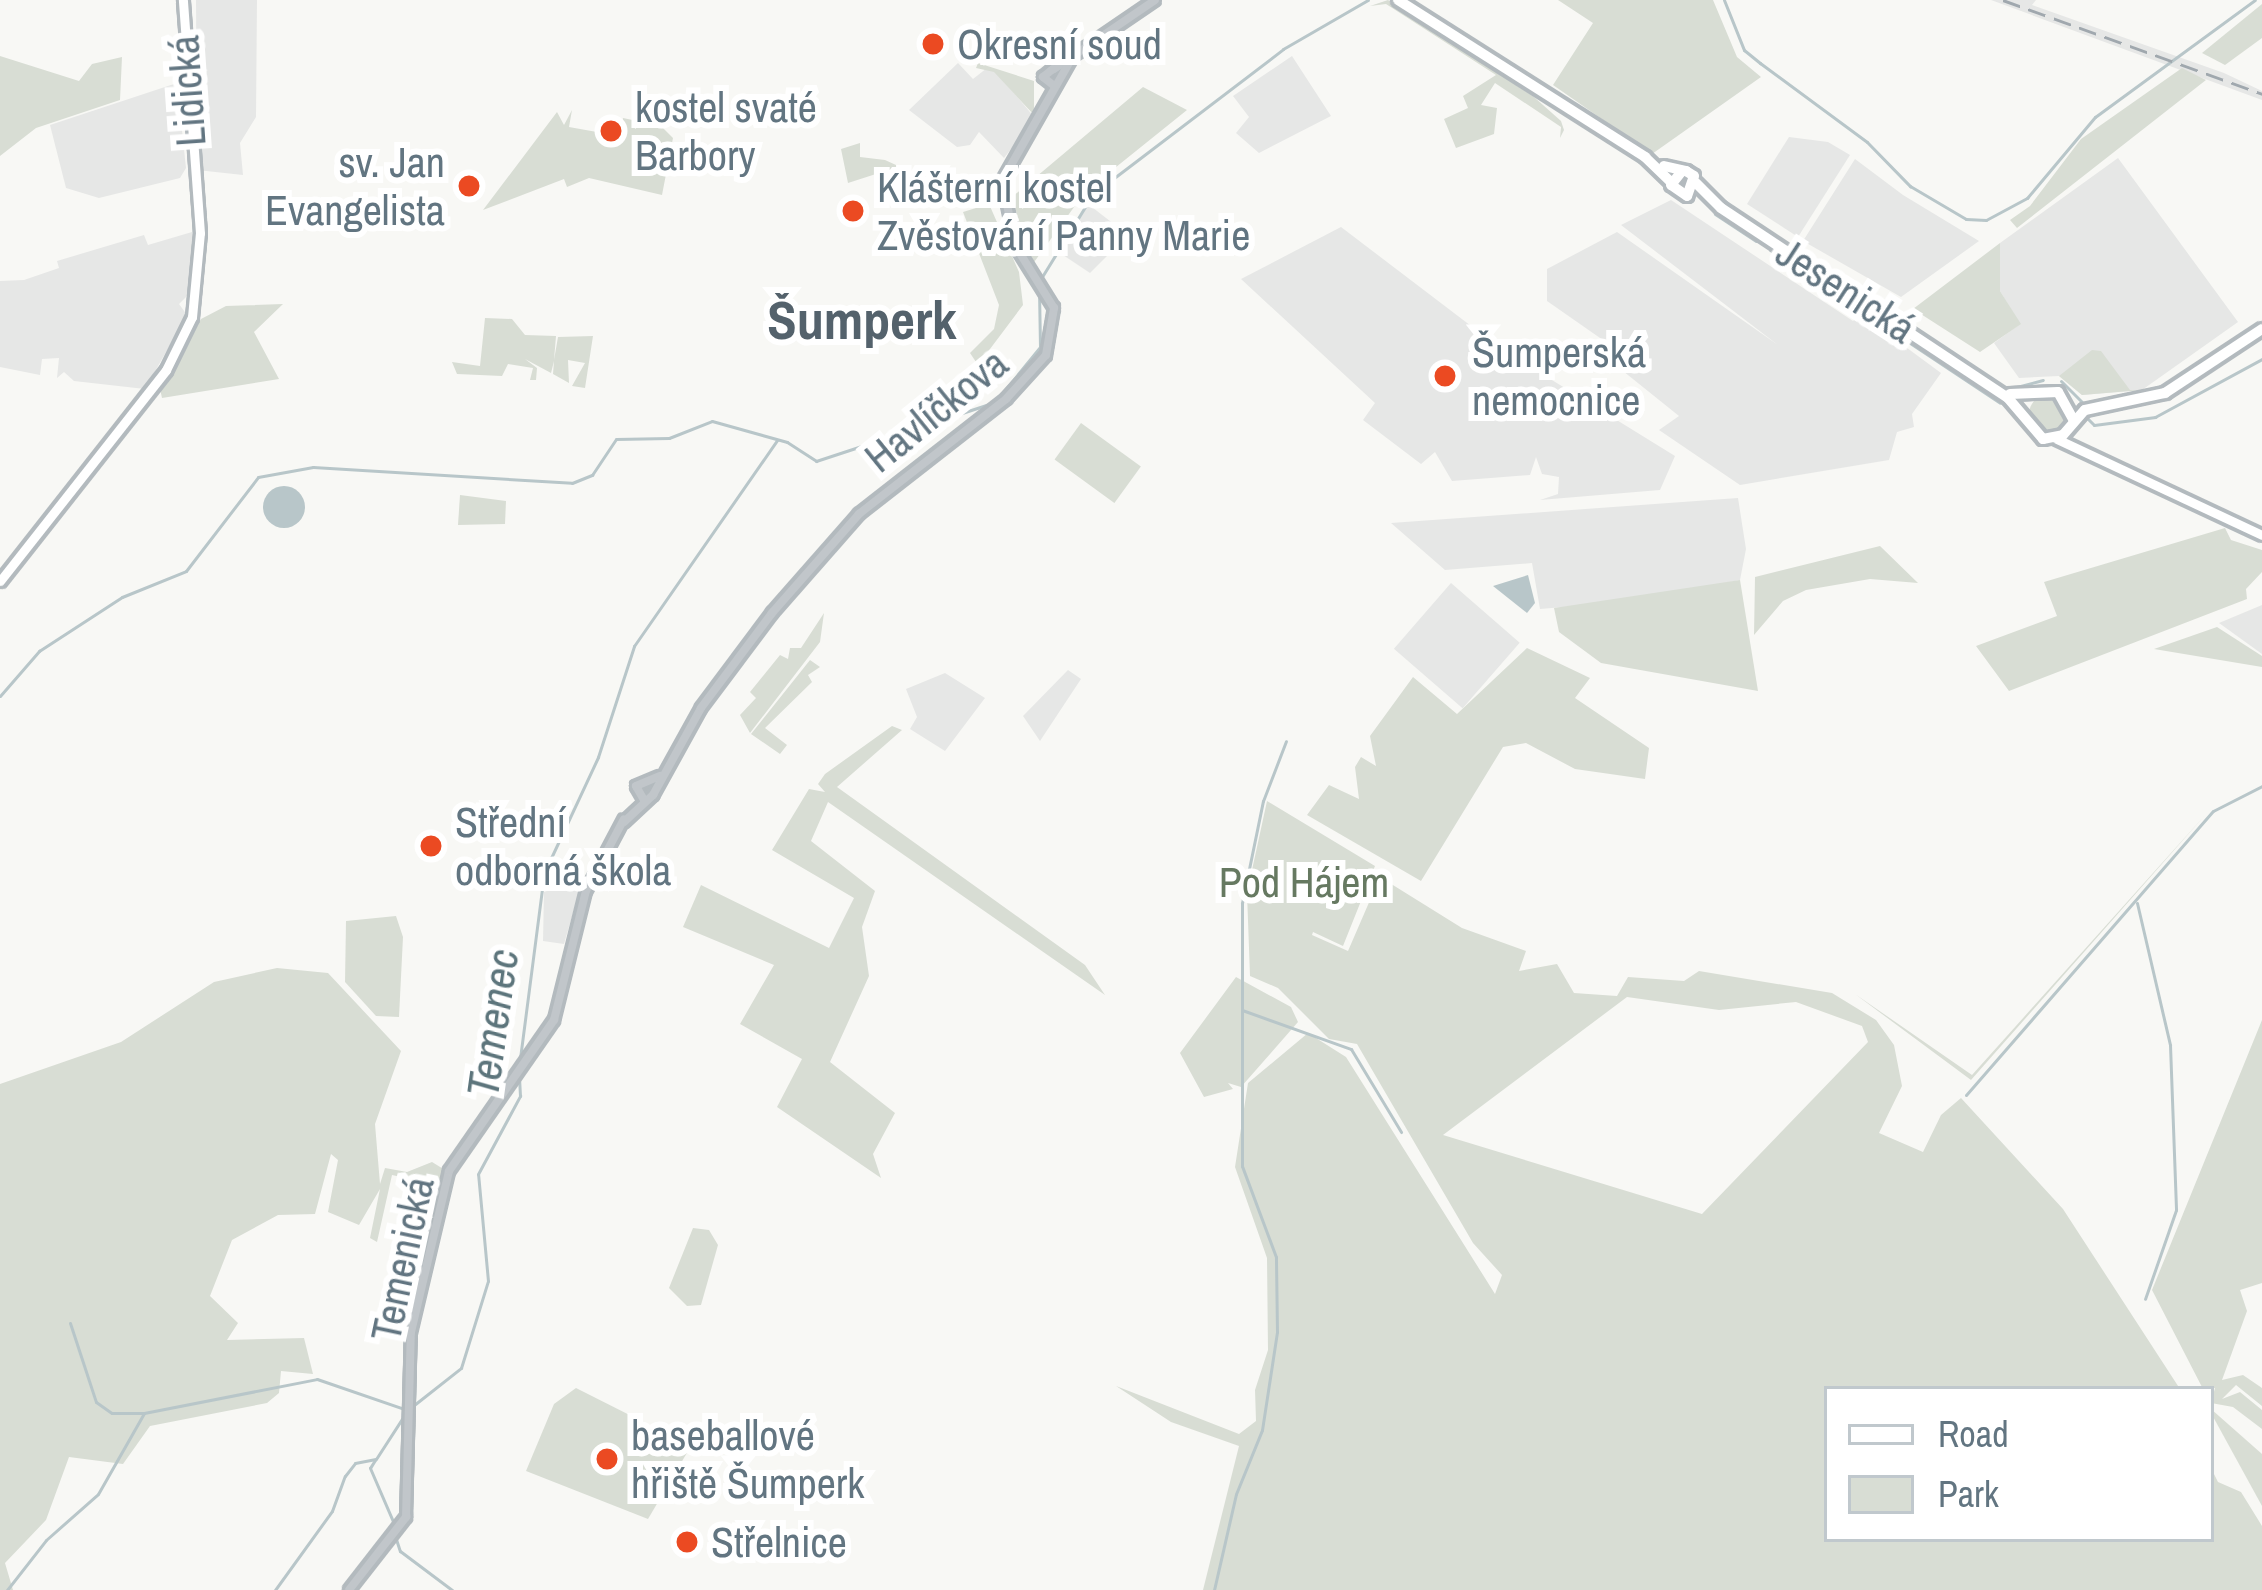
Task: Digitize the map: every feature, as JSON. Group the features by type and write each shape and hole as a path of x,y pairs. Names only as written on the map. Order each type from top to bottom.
{"main road":[{"name":"Lidická","path":"0,581 166,370 195,305 201,265 183,0"},
{"name":"Jesenická","path":"1405,3 1645,157 1687,196 1721,208"},
{"name":"Jesenická","path":"1645,157 1682,171 1721,208 1971,372 2018,397 2038,393"},
{"path":"1671,182 1682,171"},
{"path":"1687,196 1696,183"},
{"path":"2051,439 2104,407 2157,397 2262,329"},
{"name":"Jesenická","path":"1971,372 2025,419"},
{"path":"2104,407 2038,393 2025,419 2034,435 2075,443 2262,535"},
{"path":"2069,400 2078,439 2212,512"}],"street":[{"name":"Havlíčkova","path":"871,502 988,413 1041,362 1056,328 1051,299 1016,247 1004,175 1043,107 1056,71 1155,0"},
{"name":"Temenická","path":"349,1590 406,1517 411,1332 449,1171 554,1021 586,891 624,822 666,771 743,652 871,502"},
{"name":"Temenická","path":"641,799 637,786 652,785"}],"shaded area":[{"path":"196,0 257,0 256,117 240,143 243,175 197,170"},
{"path":"1991,0 2036,0 2032,5 2224,73 2262,91 2262,100"},
{"path":"1292,56 1331,116 1259,153 1236,133 1249,117 1233,96"},
{"path":"958,63 973,79 987,68 997,73 1035,118 1004,158 979,132 970,145 957,147 909,110"},
{"path":"177,83 186,168 180,178 99,198 66,188 50,125"},
{"path":"1789,137 1828,142 1850,155 1798,237 1747,204"},
{"path":"2118,158 2238,322 2142,390 2082,395 2059,376 2019,378 1994,343 2020,324 2000,291 2000,243"},
{"path":"1855,159 1979,241 1901,297 1803,241"},
{"path":"1671,200 1853,321 1861,314 1941,373 1912,414 1914,427 1897,432 1889,460 1740,485 1659,430 1679,416 1613,363 1623,354 1547,301 1547,269 1617,232 1778,345 1621,225"},
{"path":"1088,204 1128,235 1090,273 1057,251"},
{"name":"Šumperská nemocnice","path":"1341,227 1500,348 1675,456 1660,490 1540,500 1558,494 1559,477 1542,474 1536,457 1530,475 1452,481 1435,452 1421,464 1363,420 1375,403 1241,279"},
{"path":"192,232 192,291 179,304 187,315 145,389 74,381 64,372 57,378 59,358 42,359 40,375 0,367 0,281 24,280 59,268 57,261 144,235 148,245"},
{"path":"284,486 299,492 305,507 299,522 284,528 269,522 263,507 269,492"},
{"path":"1738,498 1746,549 1740,580 1647,600 1540,609 1532,563 1445,570 1391,523"},
{"path":"1528,575 1535,603 1527,613 1493,586"},
{"path":"1451,583 1520,643 1463,708 1394,649"},
{"path":"2262,605 2262,654 2219,623"},
{"path":"1068,670 1081,679 1040,741 1023,716"},
{"path":"945,673 985,698 945,751 910,729 917,717 906,689"},
{"path":"563,885 580,889 564,944 543,941 544,892"}],"green space":[{"path":"1388,0 1534,97 1561,121 1564,130 1560,138 1561,127 1495,83 1481,105 1497,108 1494,134 1456,148 1444,119 1468,108 1463,96 1496,75 1386,4 1370,6"},
{"path":"1558,0 1713,0 1737,57 1761,77 1652,154 1553,85 1593,23"},
{"path":"2262,4 2262,38 2225,65 2202,53"},
{"path":"0,56 79,81 92,64 122,57 120,100 36,128 0,156"},
{"path":"978,63 1034,81 1034,115 994,72 976,68"},
{"path":"2182,68 2206,80 2017,228 2010,220 2030,206 2081,139"},
{"path":"1143,87 1187,110 1085,192 1032,265 1012,197"},
{"path":"572,110 569,127 620,135 623,118 661,126 673,138 662,195 589,178 567,187 564,179 483,210 557,112 564,125"},
{"path":"860,143 860,157 885,160 951,190 945,199 879,173 848,183 841,149"},
{"path":"989,204 1019,272 1023,305 978,365 970,353 994,329 999,305 963,212"},
{"path":"2000,243 2000,291 2021,324 1980,352 1913,309"},
{"path":"283,304 254,332 279,379 162,398 160,389 201,319 226,306"},
{"path":"485,318 512,319 525,335 556,336 554,360 558,337 593,336 585,388 572,386 585,363 568,360 569,383 553,374 554,361 551,373 525,359 537,368 536,380 530,380 533,368 508,364 502,376 457,374 452,362 480,366"},
{"path":"2092,350 2101,351 2130,390 2142,390 2082,395 2059,376"},
{"path":"2048,395 2062,400 2067,414 2062,428 2048,433 2034,428 2029,414 2034,400"},
{"path":"1081,423 1141,466 1114,503 1055,459"},
{"path":"460,495 506,501 505,524 458,525"},
{"path":"2225,528 2231,540 2262,550 2262,572 2246,589 2247,599 2009,691 1976,646 2057,616 2044,582"},
{"path":"1880,546 1918,583 1870,579 1806,590 1783,601 1754,635 1755,577"},
{"path":"1740,580 1758,691 1601,663 1559,632 1554,608"},
{"path":"824,613 820,642 750,733 740,715 756,698 750,692 780,655 788,659 790,648 801,648"},
{"path":"2217,627 2262,656 2262,667 2154,649"},
{"path":"1527,648 1590,678 1575,698 1649,748 1645,779 1575,769 1526,743 1503,747 1421,881 1307,815 1329,785 1359,799 1355,767 1361,757 1376,766 1370,736 1413,677 1457,714"},
{"path":"810,660 820,667 808,675 812,682 765,728 787,745 780,754 751,734"},
{"path":"892,726 902,730 837,787 1085,965 1105,995 828,802 811,841 875,891 862,927 869,976 830,1062 895,1113 873,1154 881,1178 777,1107 802,1059 740,1024 774,965 683,927 701,885 829,948 854,898 772,850 809,789 825,792 818,784 825,774"},
{"name":"Pod Hájem","path":"1267,801 1375,866 1343,946 1312,935 1348,951 1380,877 1462,928 1526,951 1519,971 1557,964 1574,993 1617,996 1628,977 1684,981 1699,971 1832,993 1876,1020 1894,1045 1902,1086 1879,1133 1923,1152 1941,1115 1961,1098 2063,1209 2178,1386 1824,1386 1824,1542 2214,1542 2214,1474 2218,1482 2241,1492 2262,1526 2262,1590 1203,1590 1239,1446 1171,1422 1116,1386 1239,1434 1256,1421 1255,1390 1268,1350 1267,1258 1235,1167 1248,1083 1308,1033 1346,1057 1495,1294 1502,1275 1473,1243 1357,1044 1329,1039 1278,988 1250,976 1247,893","holes":["1627,997 1719,1010 1796,1002 1862,1026 1868,1042 1702,1214 1443,1135"]},
{"path":"2206,814 1971,1080 1855,994 1972,1075"},
{"path":"396,916 403,937 399,1017 376,1016 345,982 346,921"},
{"path":"277,968 328,973 401,1051 375,1124 380,1184 385,1168 407,1172 432,1162 445,1170 436,1203 402,1208 389,1264 402,1201 418,1204 425,1182 392,1175 377,1242 370,1238 380,1189 359,1225 328,1212 338,1160 331,1154 315,1214 278,1215 232,1240 210,1296 238,1323 227,1340 304,1338 313,1374 281,1371 279,1393 267,1403 150,1426 123,1464 69,1457 46,1520 5,1563 13,1590 0,1590 0,1084 121,1042 214,982"},
{"path":"1236,977 1291,1007 1298,1022 1241,1087 1228,1083 1233,1089 1204,1097 1180,1053"},
{"path":"2262,1020 2262,1283 2240,1290 2247,1311 2222,1380 2243,1375 2262,1388 2262,1406 2236,1385 2222,1399 2240,1392 2262,1410 2262,1429 2233,1407 2214,1404 2214,1386 2201,1386 2152,1290"},
{"path":"693,1228 709,1230 718,1245 701,1305 687,1306 669,1288"},
{"name":"baseballové hřiště Šumperk","path":"576,1388 691,1446 648,1519 526,1471 554,1404"},
{"path":"2214,1412 2262,1454 2262,1506 2214,1418"}],"waterway":[{"path":"1040,280 1093,194 1283,49 1368,0"},
{"path":"1724,0 1744,50 1867,142 1910,186 1966,219 1986,220 2027,198 2095,117 2255,0"},
{"path":"1715,214 1756,241"},
{"path":"1770,250 2000,403"},
{"path":"0,696 39,651 122,597 186,571 258,477 313,467 572,483 592,475 616,439 669,438 712,421 787,442 816,461 995,402 1040,347 1039,289"},
{"path":"2086,417 2094,425 2155,417 2262,359"},
{"path":"2009,389 2043,380"},
{"path":"2061,381 2082,402"},
{"name":"Temenec","path":"519,1066 544,873 598,757 634,646 777,440"},
{"path":"1214,1590 1236,1494 1262,1430 1277,1332 1276,1257 1242,1166 1242,903 1263,801 1286,741"},
{"path":"1966,1095 2213,811 2262,786"},
{"path":"2137,903 2170,1045 2176,1210 2145,1299"},
{"path":"1242,1010 1351,1049 1401,1132"},
{"name":"Temenec","path":"414,1405 461,1368 488,1281 478,1174 520,1096 519,1076"},
{"path":"70,1323 96,1402 112,1413 144,1413"},
{"path":"7,1590 46,1540 98,1494 144,1413 317,1379 407,1410"},
{"name":"Temenec","path":"275,1590 332,1511 345,1476 355,1463 376,1459 407,1411"},
{"path":"375,1460 370,1468 395,1526"},
{"path":"395,1536 400,1551 452,1590"}],"railway":[{"path":"2003,0 2262,94"}],"place":[{"name":"Okresní soud","path":"933,44"},
{"name":"kostel svaté Barbory","path":"611,131"},
{"name":"sv. Jan Evangelista","path":"469,186"},
{"name":"Klášterní kostel Zvěstování Panny Marie","path":"853,211"},
{"name":"Šumperská nemocnice","path":"1445,376"},
{"name":"Střední odborná škola","path":"431,846"},
{"name":"baseballové hřiště Šumperk","path":"607,1459"},
{"name":"Střelnice","path":"687,1542"}],"district":[{"name":"Šumperk","path":"862,320"}]}
